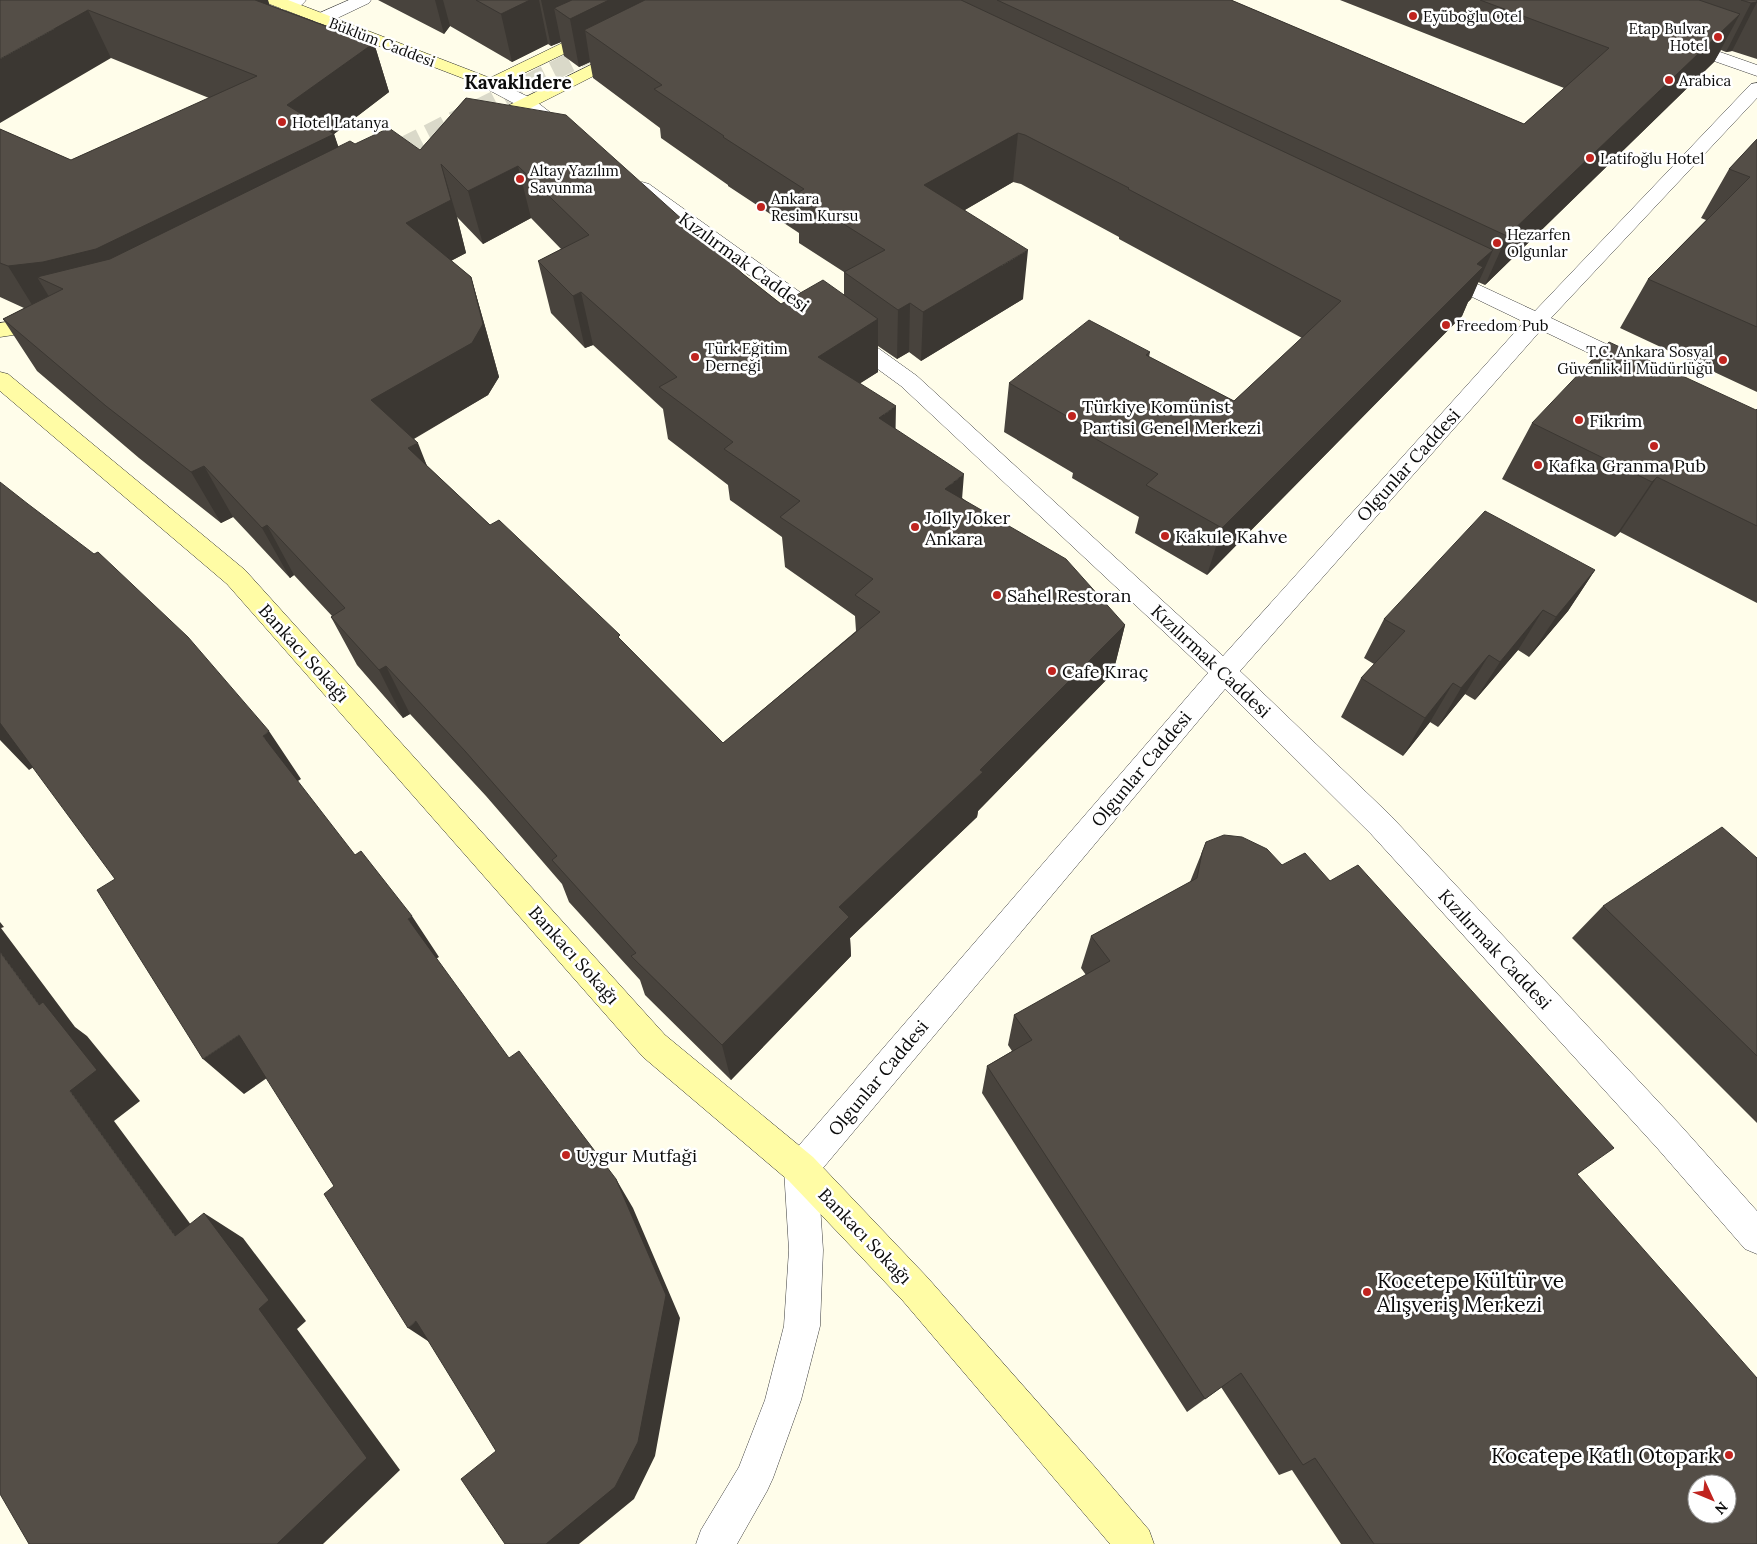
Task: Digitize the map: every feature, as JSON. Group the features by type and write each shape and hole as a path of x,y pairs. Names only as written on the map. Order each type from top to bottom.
{"main road":[{"path":"491,84 664,0"},
{"name":"Büklüm Caddesi","path":"286,2 321,19 491,84"},
{"path":"465,134 641,45"},
{"path":"0,330 64,322"},
{"name":"Bankacı Sokağı","path":"0,379 236,577 654,1046 800,1169 916,1289 1135,1544"}],"street":[{"path":"321,19 363,0"},
{"path":"1667,38 1755,72"},
{"name":"Olgunlar Caddesi","path":"800,1169 1224,672 1537,321 1755,72"},
{"path":"491,84 526,103 581,143"},
{"name":"Kızılırmak Caddesi","path":"627,177 909,380 1224,672 1381,825 1663,1131 1757,1237"},
{"path":"1421,265 1651,375"},
{"path":"715,1544 754,1478 783,1400 802,1326 806,1250 800,1169"}],"building":[{"path":"0,0 255,0 350,35 361,30 368,41 374,43 287,105 334,134 96,249 43,262 8,266 0,263 0,129 71,160 257,76 88,10 0,59"},
{"path":"476,0 530,0 501,14"},
{"path":"572,0 609,0 570,19 554,8"},
{"path":"645,0 961,0 1493,250 1477,264 1483,267 1222,528 1146,485 1158,474 1080,430 1084,426 1009,383 1089,320 1150,352 1146,355 1234,401 1341,301 1129,188 1018,133 924,185 1028,250 923,312 910,303 898,310 844,272 885,250 796,194 804,189 723,137 654,89 662,85 584,30"},
{"path":"997,0 1231,0 1524,124 1609,48 1480,0 1699,0 1740,14 1507,236"},
{"path":"1741,0 1757,0 1757,2 1751,3"},
{"path":"466,98 566,115 743,274 781,304 823,280 878,319 818,357 896,406 879,418 964,474 945,489 1066,559 1125,625 980,770 983,772 839,907 849,917 722,1045 631,956 636,953 552,860 557,856 465,751 386,666 379,670 331,617 345,608 267,525 262,528 204,466 191,472 106,406 3,319 63,289 37,277 110,259 350,141 355,144 389,128 420,150","holes":["441,164 468,191 518,166 589,235 538,261 573,296 581,292 677,377 659,387 733,442 724,449 800,501 780,517 873,579 855,595 880,612 723,743 618,637 620,635 499,520 490,525 408,448 418,443 371,400 472,343 483,324 471,277 406,223 451,200"]},
{"path":"1757,139 1757,327 1648,279 1750,177 1729,169"},
{"path":"1609,342 1757,409 1757,526 1657,477 1652,482 1532,423"},
{"path":"0,482 94,554 98,552 188,637 269,731 263,736 355,855 361,851 412,916 408,919 509,1058 519,1051 616,1179 666,1295 638,1442 615,1487 546,1544 505,1544 461,1479 496,1451 416,1321 408,1328 324,1194 334,1186 239,1035 203,1059 97,890 115,879 0,723"},
{"path":"1485,511 1595,570 1556,617 1543,610 1500,662 1489,655 1461,688 1453,683 1425,718 1361,678 1405,631 1384,619"},
{"path":"1722,827 1757,858 1757,1056 1603,906"},
{"name":"Kocetepe Kültür ve Alışveriş Merkezi","path":"1224,835 1242,837 1267,849 1282,865 1305,853 1330,881 1358,865 1614,1148 1577,1174 1757,1378 1757,1544 1374,1544 1315,1458 1303,1465 1241,1373 1205,1399 987,1066 1032,1040 1014,1015 1110,961 1091,936 1197,878 1206,842"},
{"path":"0,952 39,1005 43,1002 97,1070 70,1091 175,1236 204,1213 269,1300 259,1309 367,1458 277,1544 29,1544 0,1494"}],"tunnel":[{"path":"378,159 605,45"}],"place":[{"name":"Eyüboğlu Otel","path":"1413,16"},
{"name":"Etap Bulvar Hotel","path":"1718,37"},
{"name":"Arabica","path":"1669,80"},
{"name":"Hotel Latanya","path":"282,122"},
{"name":"Latifoğlu Hotel","path":"1590,158"},
{"name":"Altay Yazılım Savunma","path":"520,179"},
{"name":"Ankara Resim Kursu","path":"761,207"},
{"name":"Hezarfen Olgunlar","path":"1497,243"},
{"name":"Freedom Pub","path":"1446,325"},
{"name":"Türk Eğitim Derneği","path":"695,357"},
{"name":"T.C. Ankara Sosyal Güvenlik İl Müdürlüğü","path":"1723,360"},
{"name":"Türkiye Komünist Partisi Genel Merkezi","path":"1072,416"},
{"name":"Fikrim","path":"1579,420"},
{"name":"Granma Pub","path":"1654,446"},
{"name":"Kafka","path":"1538,465"},
{"name":"Jolly Joker Ankara","path":"915,527"},
{"name":"Kakule Kahve","path":"1165,536"},
{"name":"Sahel Restoran","path":"997,595"},
{"name":"Cafe Kıraç","path":"1052,671"},
{"name":"Uygur Mutfaği","path":"566,1155"},
{"name":"Kocetepe Kültür ve Alışveriş Merkezi","path":"1367,1292"},
{"name":"Kocatepe Katlı Otopark","path":"1729,1455"}],"district":[{"name":"Kavaklıdere","path":"518,82"}]}
